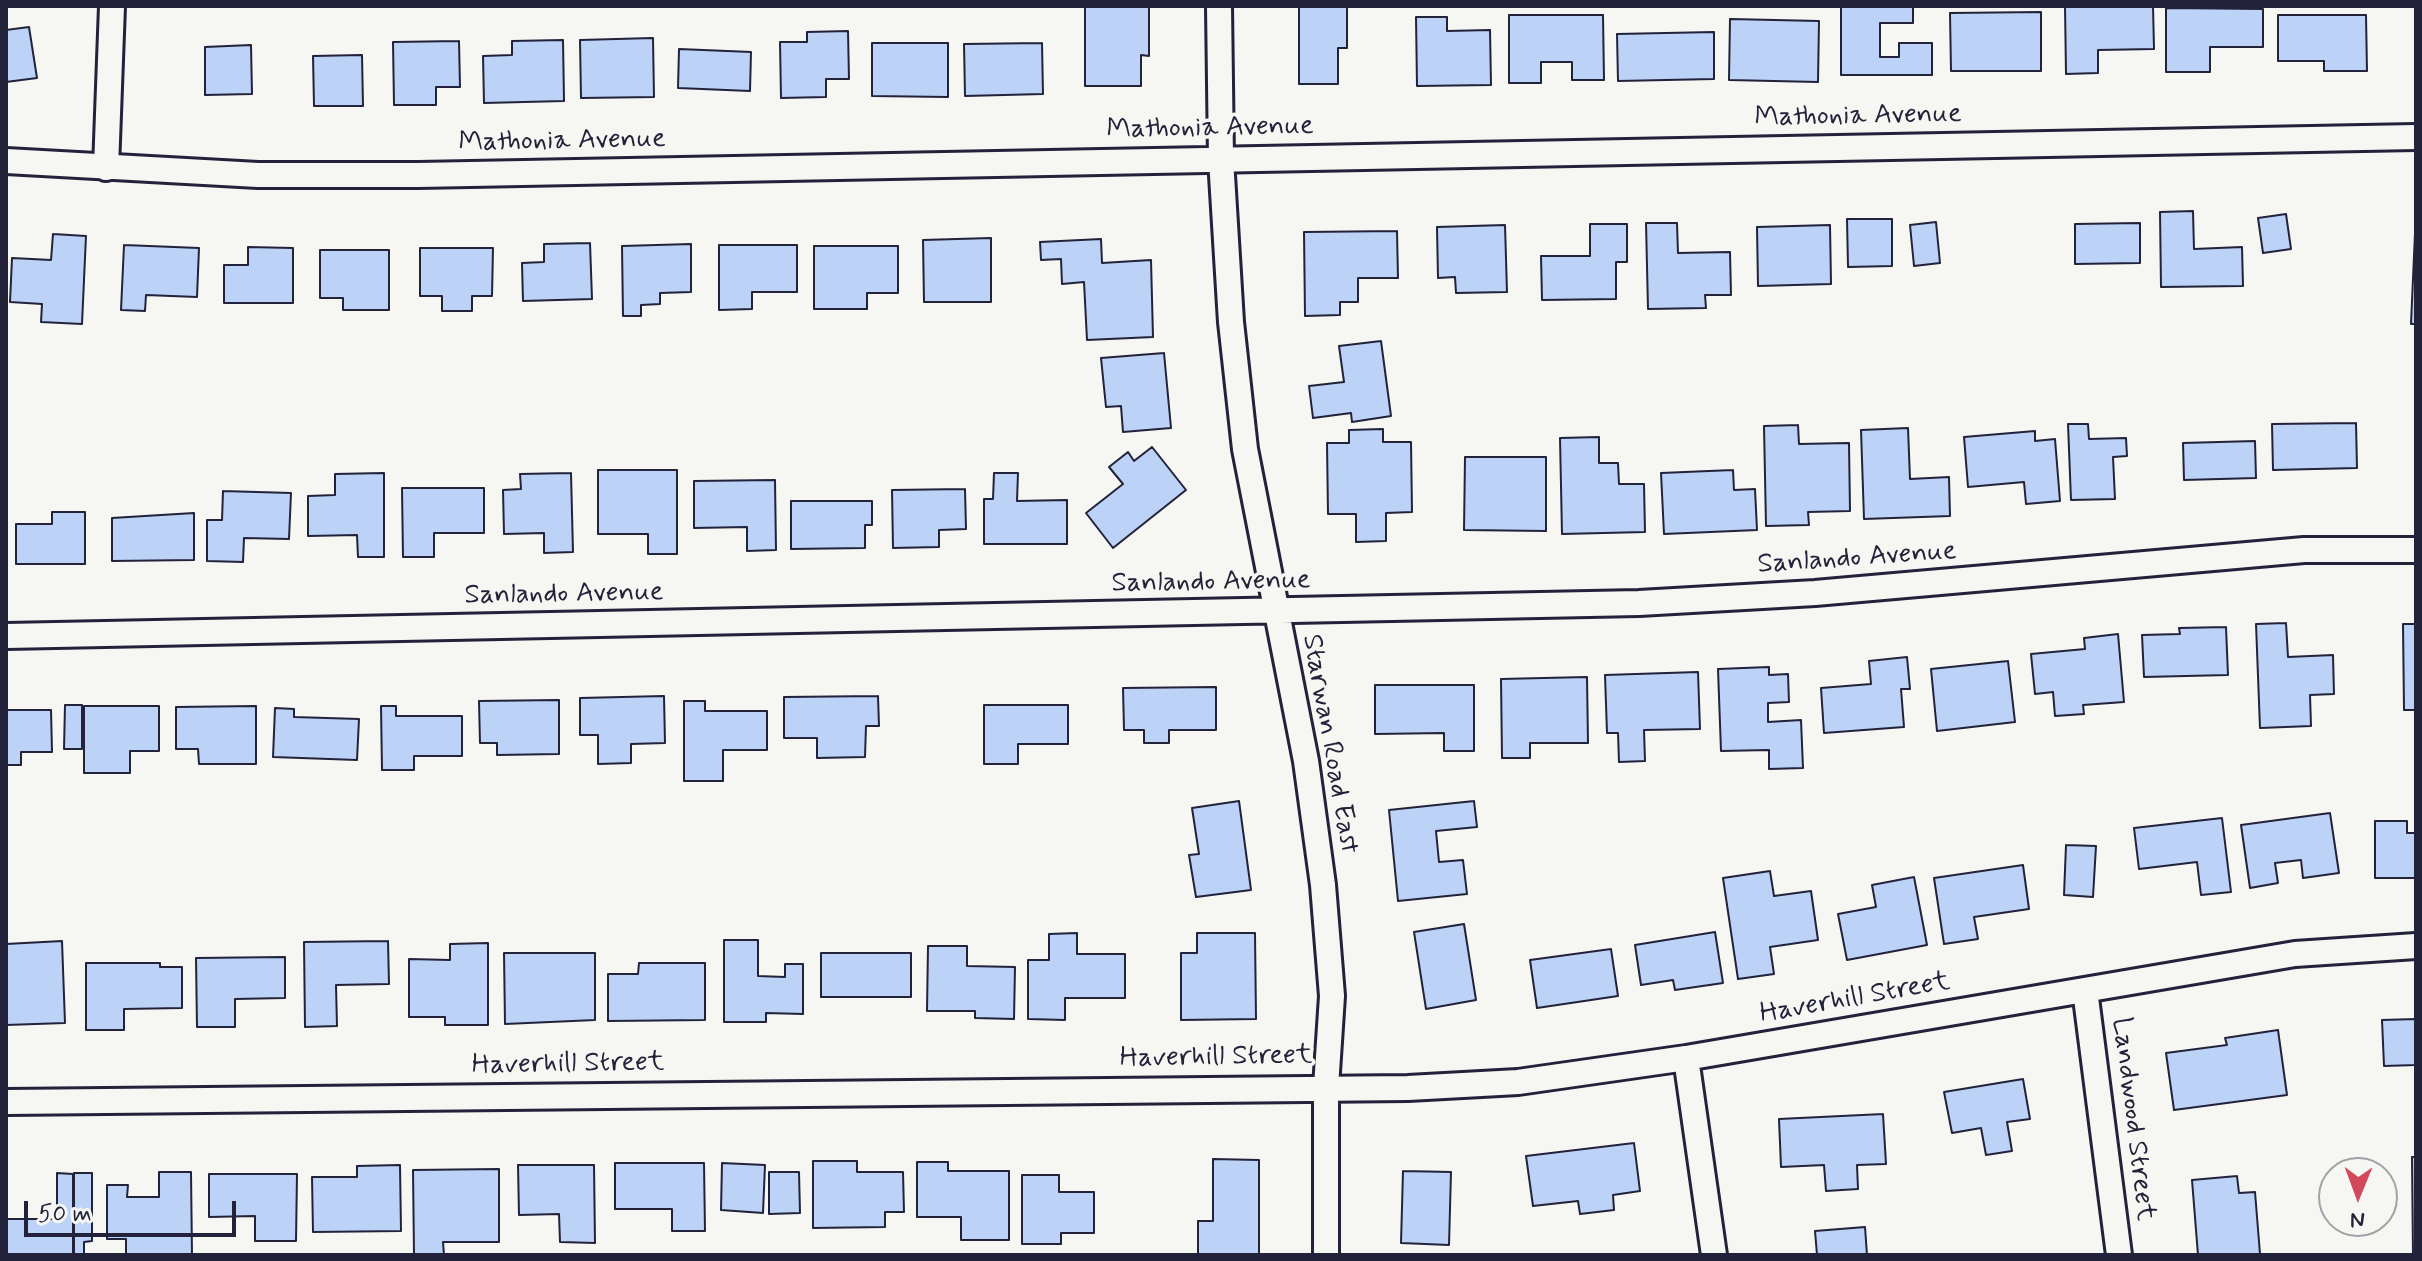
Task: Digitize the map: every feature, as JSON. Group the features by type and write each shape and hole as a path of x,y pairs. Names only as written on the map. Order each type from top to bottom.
{"street":[{"path":"106,168 112,6"},
{"name":"Starwan Road East","path":"1219,6 1221,159 1231,322 1245,449 1306,761 1323,885 1332,996 1326,1087 1326,1255"},
{"name":"Mathonia Avenue","path":"6,161 258,175 418,175 2416,137"},
{"name":"Sanlando Avenue","path":"6,636 1655,603 1815,593 2288,551 2416,550"},
{"name":"Haverhill Street","path":"6,1102 1326,1087 1518,1082 1686,1058 2295,954 2416,946"},
{"name":"Landwood Street","path":"2085,990 2119,1255"},
{"path":"1686,1058 1714,1255"}],"building":[{"path":"1085,6 1149,6 1149,56 1141,55 1141,86 1085,86"},
{"path":"1299,6 1347,6 1347,48 1338,48 1338,84 1299,84"},
{"path":"1841,6 1913,6 1913,23 1880,23 1880,57 1899,57 1899,43 1932,43 1932,75 1841,75"},
{"path":"2065,6 2153,6 2154,49 2098,50 2098,73 2066,74"},
{"path":"2166,8 2263,9 2263,47 2210,47 2210,72 2166,72"},
{"path":"2041,12 2041,71 1951,71 1950,13"},
{"path":"1509,15 1603,15 1604,80 1572,80 1572,62 1541,62 1541,83 1509,83"},
{"path":"2278,15 2366,15 2367,71 2324,71 2324,61 2278,61"},
{"path":"1416,17 1447,17 1447,31 1490,30 1491,85 1417,86"},
{"path":"1730,19 1819,21 1818,82 1729,80"},
{"path":"29,27 37,78 6,82 6,30"},
{"path":"848,31 849,79 826,79 826,97 781,98 780,42 807,42 807,32"},
{"path":"1714,32 1714,79 1618,81 1617,34"},
{"path":"653,38 654,97 581,98 580,40"},
{"path":"563,40 564,101 484,103 483,56 512,55 512,41"},
{"path":"459,41 460,87 436,87 436,105 394,105 393,42"},
{"path":"872,43 948,43 948,97 872,96"},
{"path":"1042,43 1043,94 965,96 964,44"},
{"path":"251,45 252,94 205,95 205,47"},
{"path":"679,49 751,52 750,91 678,88"},
{"path":"362,55 363,106 314,106 313,56"},
{"path":"2416,210 2416,324 2411,324"},
{"path":"2193,211 2194,249 2242,247 2243,286 2161,287 2160,212"},
{"path":"2286,214 2291,249 2263,253 2258,218"},
{"path":"1847,219 1892,219 1892,266 1848,267"},
{"path":"1936,222 1940,263 1914,266 1910,225"},
{"path":"1646,223 1677,223 1678,253 1730,252 1731,295 1705,295 1706,308 1648,309"},
{"path":"2140,223 2140,263 2075,264 2075,224"},
{"path":"1590,224 1627,224 1627,262 1616,262 1616,299 1542,300 1541,256 1590,256"},
{"path":"1505,225 1507,292 1456,293 1455,277 1438,278 1437,227"},
{"path":"1830,225 1831,284 1758,286 1757,227"},
{"path":"1397,231 1398,278 1358,278 1358,302 1340,302 1340,315 1305,316 1304,232"},
{"path":"53,234 86,236 82,324 41,322 42,304 10,302 12,258 51,260"},
{"path":"991,238 991,302 924,302 923,240"},
{"path":"1101,239 1102,263 1151,260 1153,337 1087,340 1084,282 1062,284 1061,259 1041,260 1040,242"},
{"path":"590,243 592,299 523,301 522,263 544,262 544,244"},
{"path":"691,244 691,292 660,293 660,304 641,305 641,316 623,316 622,246"},
{"path":"124,245 199,248 197,297 146,295 145,311 121,310"},
{"path":"719,245 797,245 797,292 752,292 752,309 719,310"},
{"path":"814,246 898,246 898,293 867,293 867,309 814,309"},
{"path":"248,247 293,248 293,303 224,303 224,265 248,265"},
{"path":"420,248 493,248 492,296 472,296 472,311 442,311 442,296 420,296"},
{"path":"320,250 389,250 389,310 343,310 343,298 320,298"},
{"path":"1381,341 1391,416 1352,422 1351,413 1313,418 1309,386 1344,382 1339,346"},
{"path":"1164,353 1171,428 1123,432 1121,406 1106,407 1101,358"},
{"path":"2356,423 2357,468 2273,470 2272,424"},
{"path":"2068,424 2088,424 2089,439 2126,438 2127,456 2113,457 2115,499 2071,500"},
{"path":"1798,425 1799,444 1849,443 1850,511 1808,512 1809,525 1766,526 1764,426"},
{"path":"1908,428 1910,479 1949,477 1950,516 1864,519 1861,430"},
{"path":"1383,429 1383,442 1411,442 1412,512 1386,513 1386,541 1356,542 1356,514 1328,514 1327,443 1349,443 1349,430"},
{"path":"2035,431 2035,441 2055,439 2060,501 2026,504 2024,482 1968,487 1964,437"},
{"path":"1599,437 1599,463 1618,463 1619,484 1644,484 1645,532 1562,534 1560,438"},
{"path":"2255,441 2256,478 2184,480 2183,443"},
{"path":"1152,447 1186,490 1113,548 1086,513 1123,484 1109,467 1128,452 1134,461"},
{"path":"1465,457 1546,457 1546,531 1464,530"},
{"path":"598,470 677,470 677,554 648,554 648,534 598,534"},
{"path":"1733,470 1734,490 1755,489 1757,530 1664,534 1661,473"},
{"path":"384,473 384,557 358,557 357,535 308,536 308,496 335,495 335,474"},
{"path":"571,473 573,552 544,553 544,533 504,534 503,490 521,489 520,474"},
{"path":"994,473 1018,473 1017,501 1067,500 1067,544 984,544 984,499 993,499"},
{"path":"775,480 776,550 747,551 747,527 694,528 694,481"},
{"path":"402,488 484,488 484,533 434,533 434,557 403,557"},
{"path":"965,489 966,529 939,530 939,547 893,548 892,490"},
{"path":"223,491 291,493 289,539 244,538 243,562 207,561 207,520 222,520"},
{"path":"791,501 872,501 872,525 865,525 865,548 791,549"},
{"path":"52,512 85,512 85,564 16,564 16,524 52,524"},
{"path":"194,513 194,560 112,561 112,518"},
{"path":"2286,623 2288,657 2333,655 2334,694 2310,695 2311,726 2260,728 2256,624"},
{"path":"2403,624 2416,624 2416,710 2404,710"},
{"path":"2226,627 2228,675 2144,677 2142,635 2180,634 2179,628"},
{"path":"2118,634 2124,702 2083,705 2084,714 2055,716 2053,692 2035,694 2031,654 2085,649 2084,638"},
{"path":"1907,657 1910,689 1901,689 1904,727 1824,733 1821,688 1871,684 1869,661"},
{"path":"2008,661 2015,722 1937,731 1931,669"},
{"path":"1769,667 1769,675 1788,674 1789,702 1768,703 1768,722 1801,720 1803,768 1769,769 1769,750 1721,751 1718,669"},
{"path":"1698,672 1700,729 1644,730 1645,761 1619,762 1618,733 1607,733 1605,675"},
{"path":"1587,677 1588,743 1530,743 1530,758 1502,758 1501,679"},
{"path":"1375,685 1474,685 1474,751 1444,751 1444,733 1375,734"},
{"path":"1216,687 1216,730 1169,730 1169,743 1144,743 1144,730 1124,730 1123,688"},
{"path":"664,696 665,743 631,744 631,763 598,764 598,735 580,735 580,698"},
{"path":"878,696 879,726 866,726 865,757 817,758 817,738 784,738 784,697"},
{"path":"559,700 559,754 497,755 497,743 480,743 479,701"},
{"path":"684,701 705,701 705,711 767,711 767,750 723,750 723,781 684,781"},
{"path":"65,705 82,705 82,749 64,749"},
{"path":"984,705 1068,705 1068,744 1018,744 1018,764 984,764"},
{"path":"84,706 159,706 159,751 130,751 130,773 84,773"},
{"path":"256,706 256,764 199,764 198,749 176,749 176,707"},
{"path":"381,706 396,706 396,716 462,716 462,756 414,756 414,770 382,770"},
{"path":"275,708 294,709 294,717 359,719 357,760 273,757"},
{"path":"6,710 51,710 52,752 21,752 21,765 6,765"},
{"path":"1239,801 1251,890 1196,897 1189,855 1199,854 1192,808"},
{"path":"1474,801 1477,827 1436,831 1439,862 1463,860 1467,894 1398,901 1389,810"},
{"path":"2330,813 2339,873 2303,878 2301,860 2275,863 2278,883 2250,888 2241,825"},
{"path":"2222,818 2231,892 2201,895 2197,862 2139,869 2134,828"},
{"path":"2375,821 2407,821 2407,833 2416,833 2416,878 2375,878"},
{"path":"2066,845 2096,846 2093,897 2064,895"},
{"path":"2023,865 2029,909 1974,917 1978,939 1944,944 1934,878"},
{"path":"1770,871 1774,896 1811,891 1818,940 1770,947 1774,974 1738,979 1723,878"},
{"path":"1914,877 1927,945 1847,960 1838,914 1876,907 1872,885"},
{"path":"1464,924 1476,1000 1426,1009 1414,932"},
{"path":"1715,932 1723,983 1675,990 1673,980 1641,985 1635,945"},
{"path":"1077,933 1077,954 1125,954 1125,998 1065,998 1065,1020 1028,1019 1028,960 1049,960 1049,934"},
{"path":"1197,933 1255,933 1256,1019 1181,1020 1181,953 1197,953"},
{"path":"724,940 758,940 758,976 785,977 785,964 803,964 803,1014 766,1013 766,1022 724,1022"},
{"path":"62,941 65,1023 6,1025 6,944"},
{"path":"388,941 389,984 336,985 337,1026 305,1027 304,942"},
{"path":"488,943 488,1025 445,1025 445,1017 409,1017 409,959 450,960 450,944"},
{"path":"928,946 967,946 967,966 1015,967 1014,1019 975,1018 975,1011 927,1011"},
{"path":"1611,949 1618,996 1537,1008 1530,960"},
{"path":"504,953 595,953 595,1020 505,1024"},
{"path":"821,953 911,953 911,997 821,997"},
{"path":"285,957 285,998 235,999 235,1027 197,1027 196,958"},
{"path":"86,963 160,963 160,967 182,967 182,1008 124,1009 124,1030 86,1030"},
{"path":"639,963 705,963 705,1020 608,1021 608,974 638,974"},
{"path":"2416,1019 2416,1065 2384,1066 2382,1020"},
{"path":"2278,1030 2287,1095 2174,1110 2166,1053 2227,1045 2225,1038"},
{"path":"2023,1079 2030,1119 2007,1122 2012,1151 1986,1155 1981,1128 1952,1133 1944,1092"},
{"path":"1883,1114 1886,1164 1857,1165 1858,1189 1826,1191 1824,1165 1781,1167 1779,1119"},
{"path":"1634,1143 1640,1191 1613,1195 1614,1210 1580,1214 1578,1201 1533,1206 1526,1156"},
{"path":"2412,1157 2416,1157 2416,1255 2413,1255"},
{"path":"1213,1159 1259,1160 1259,1255 1198,1255 1198,1221 1213,1221"},
{"path":"813,1161 857,1161 857,1172 903,1172 904,1212 885,1212 885,1227 813,1228"},
{"path":"917,1162 948,1162 948,1171 1009,1171 1009,1240 961,1240 961,1217 917,1217"},
{"path":"615,1163 704,1163 705,1231 672,1231 672,1209 615,1209"},
{"path":"722,1163 765,1165 763,1213 721,1210"},
{"path":"400,1165 401,1231 313,1232 312,1177 357,1177 357,1166"},
{"path":"518,1165 594,1165 595,1243 560,1242 559,1214 519,1215"},
{"path":"499,1169 499,1242 443,1242 444,1255 414,1255 413,1170"},
{"path":"1403,1171 1451,1172 1449,1245 1401,1243"},
{"path":"159,1172 191,1172 192,1255 126,1255 126,1239 107,1239 107,1185 128,1185 127,1197 159,1197"},
{"path":"769,1172 799,1172 800,1213 769,1214"},
{"path":"57,1173 73,1174 73,1255 6,1255 6,1219 57,1219"},
{"path":"74,1173 92,1173 92,1241 84,1242 84,1255 74,1255"},
{"path":"209,1174 297,1174 296,1241 255,1241 255,1216 209,1217"},
{"path":"1022,1175 1059,1175 1059,1192 1094,1192 1094,1233 1061,1233 1061,1244 1022,1244"},
{"path":"2237,1176 2239,1193 2255,1192 2260,1254 2198,1255 2192,1180"},
{"path":"1865,1227 1867,1255 1817,1255 1815,1231"}]}
